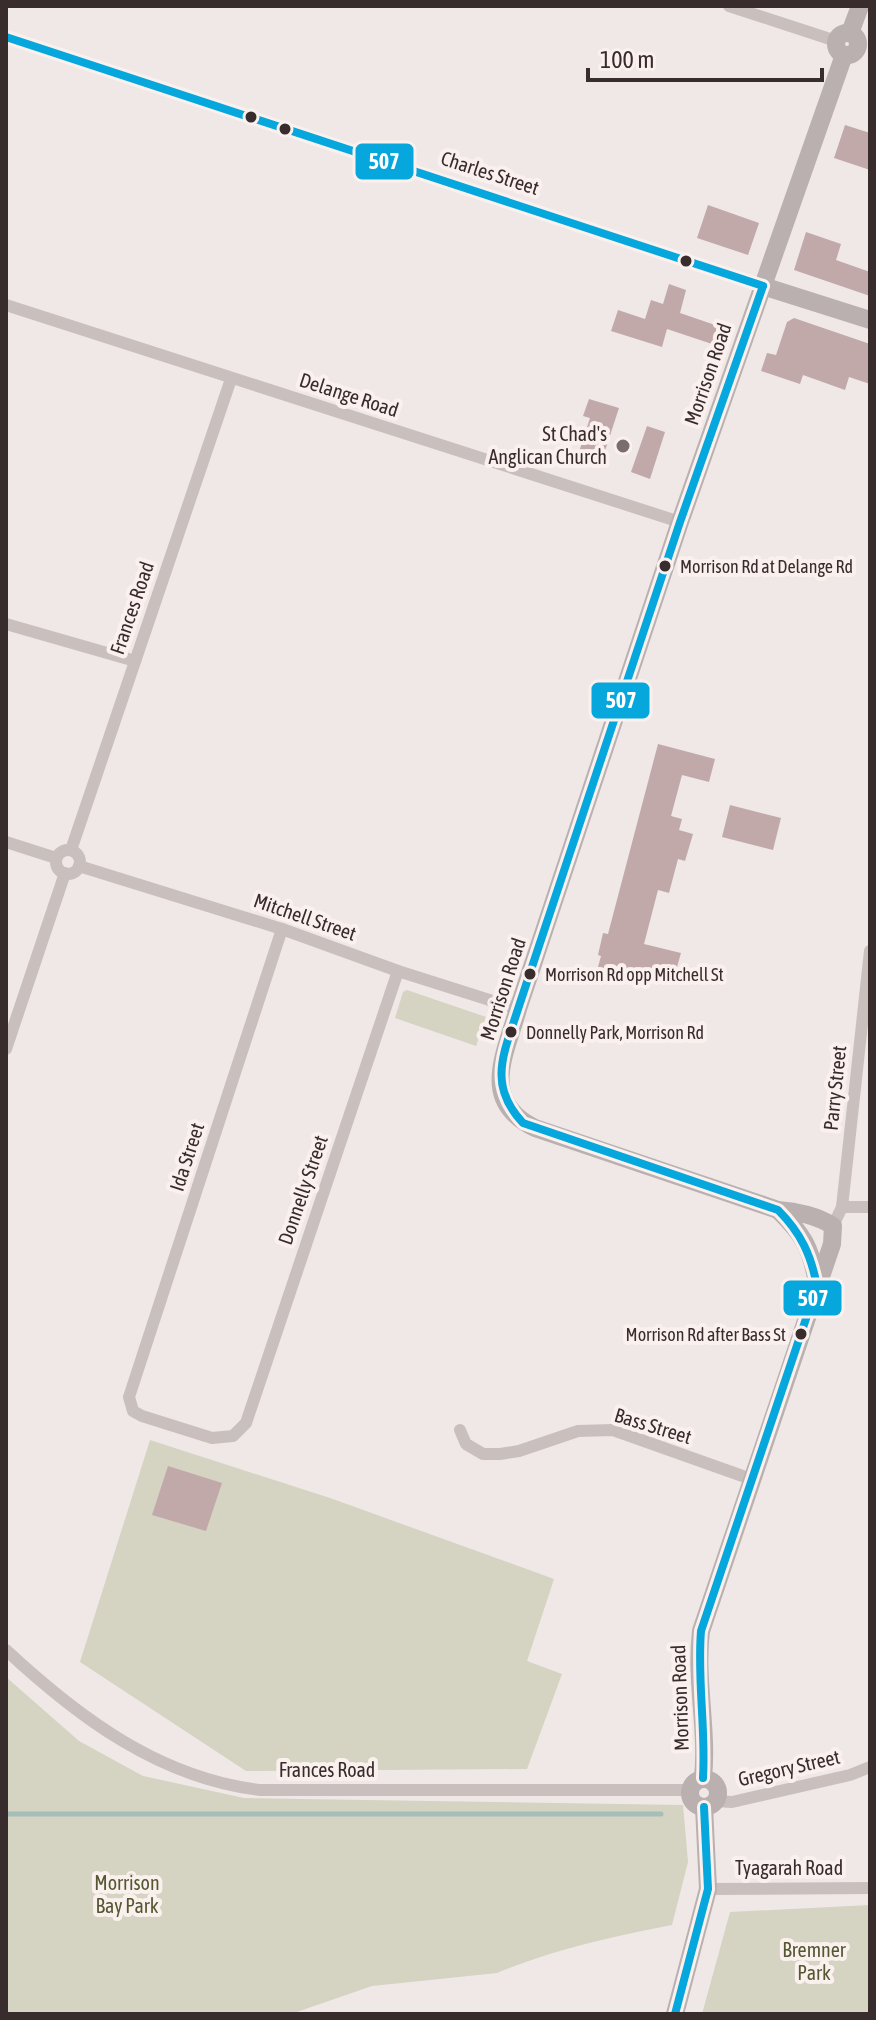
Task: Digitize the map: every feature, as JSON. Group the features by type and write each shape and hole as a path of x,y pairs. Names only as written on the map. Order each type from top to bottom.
{"street":[{"path":"729,6 843,43"},
{"name":"Morrison Road","path":"696,1784 705,1758 698,1665 701,1631 834,1235 833,1226 826,1221 778,1210 523,1123 505,1105 500,1072 518,1009 680,522 763,286 843,43 860,6"},
{"name":"Charles Street","path":"6,37 870,320"},
{"name":"Delange Road","path":"6,305 680,522"},
{"name":"Frances Road","path":"71,850 231,379"},
{"path":"6,624 135,661"},
{"path":"6,842 56,858"},
{"path":"71,850 79,858 79,866 74,872 65,873 57,868 56,858 63,851 71,850"},
{"name":"Mitchell Street","path":"79,866 282,929 398,971 518,1009"},
{"path":"6,1049 65,873"},
{"name":"Ida Street","path":"246,1423 233,1436 212,1438 142,1416 133,1411 129,1397 282,929"},
{"name":"Parry Street","path":"833,1226 842,1207 870,951"},
{"name":"Donnelly Street","path":"246,1423 398,971"},
{"path":"842,1207 870,1207"},
{"path":"778,1210 804,1239 812,1257 817,1286"},
{"name":"Bass Street","path":"460,1430 466,1444 483,1454 492,1454 519,1451 578,1431 613,1430 751,1479"},
{"name":"Frances Road","path":"6,1650 50,1690 120,1739 181,1771 230,1786 260,1790 696,1784"},
{"name":"Gregory Street","path":"710,1804 732,1802 850,1775 870,1767"},
{"path":"675,2014 708,1889 710,1804 717,1788 711,1781 696,1784 693,1802 710,1804"},
{"name":"Tyagarah Road","path":"708,1889 870,1888"}],"green space":[{"path":"407,990 486,1017 476,1046 395,1018 403,992"},
{"path":"150,1440 330,1498 554,1579 527,1661 562,1674 527,1769 246,1771 80,1662"},
{"name":"Morrison Bay Park","path":"6,1677 79,1741 143,1776 244,1798 683,1805 688,1862 672,1925 583,1944 497,1973 372,1986 291,2014 6,2014"},
{"name":"Bremner Park","path":"870,1905 870,2014 702,2014 730,1912"}],"building":[{"path":"845,125 870,133 870,170 834,158"},
{"path":"708,205 759,223 748,255 697,238"},
{"path":"806,232 841,244 836,260 870,272 870,296 794,270"},
{"path":"669,284 686,290 680,313 718,326 712,344 667,329 662,347 611,331 618,310 645,319 651,300 663,304"},
{"path":"794,318 870,344 870,384 849,377 845,390 803,375 800,384 761,371 767,353 776,355 787,322"},
{"path":"589,399 619,408 601,463 578,455 590,418 583,416"},
{"path":"647,426 665,432 650,479 631,472"},
{"path":"658,744 715,759 709,782 682,775 671,816 682,819 679,830 693,834 685,861 678,859 669,893 658,890 644,944 681,953 673,981 665,979 664,984 598,967 603,933 608,934"},
{"path":"730,805 781,818 773,850 722,837"},
{"path":"168,1466 222,1483 206,1531 152,1515"}],"waterway":[{"path":"6,1814 661,1814"}],"transit line":[{"name":"507","path":"6,37 763,286"},
{"name":"507","path":"703,1778 701,1631 817,1286 812,1264 799,1236 778,1210 523,1123 505,1095 502,1068 513,1025 680,522 763,286"},
{"name":"507","path":"675,2014 708,1889 704,1807"}],"place":[{"name":"St Chad's Anglican Church","path":"623,446"},
{"name":"Morrison Rd at Delange Rd","path":"665,566"},
{"name":"Morrison Rd opp Mitchell St","path":"530,974"},
{"name":"Donnelly Park, Morrison Rd","path":"511,1032"},
{"name":"Morrison Rd after Bass St","path":"801,1334"}]}
